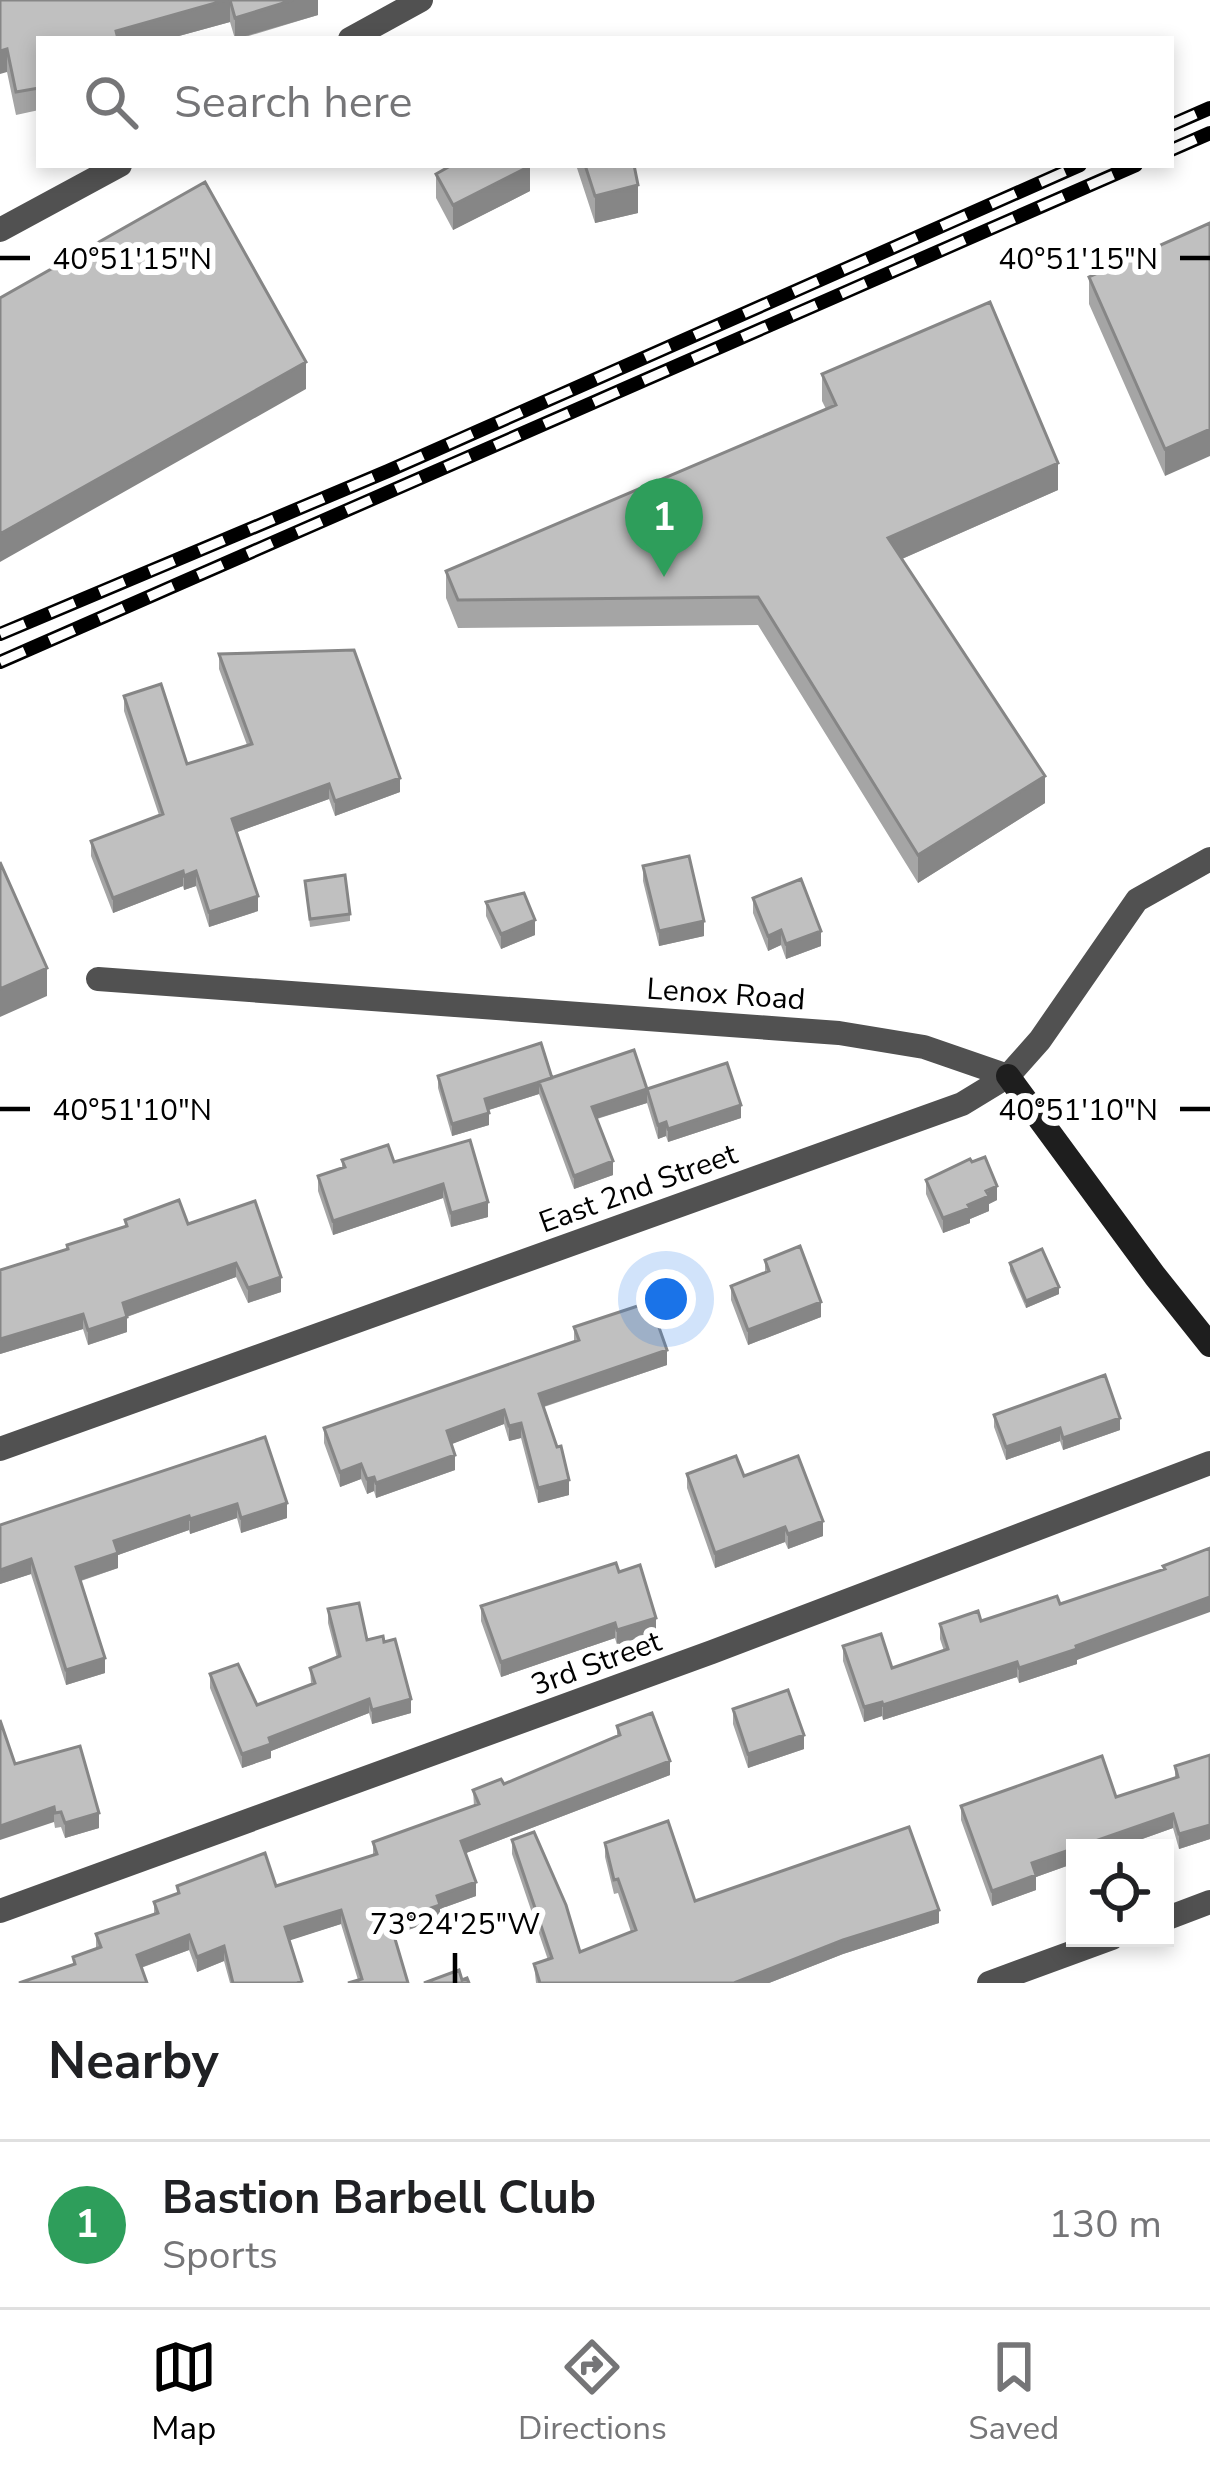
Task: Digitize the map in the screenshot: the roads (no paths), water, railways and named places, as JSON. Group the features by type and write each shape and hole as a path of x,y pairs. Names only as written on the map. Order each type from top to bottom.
{"street":[{"path":"355,36 421,0"},
{"path":"0,230 114,168"},
{"name":"East 2nd Street","path":"0,1449 962,1104 1008,1076 1040,1040 1137,900 1210,859"},
{"name":"Lenox Road","path":"98,979 839,1033 924,1047 1008,1076"},
{"path":"1008,1076 1210,1344"},
{"name":"3rd Street","path":"0,1911 712,1652 1210,1462"},
{"path":"1174,1916 1210,1902"},
{"path":"989,1983 1087,1947"}],"railway":[{"path":"1174,124 1210,108"},
{"path":"1174,149 1210,133"},
{"path":"0,634 388,471 1073,168"},
{"path":"0,662 1129,168"}],"place":[{"name":"Bastion Barbell Club","path":"664,577"}]}
